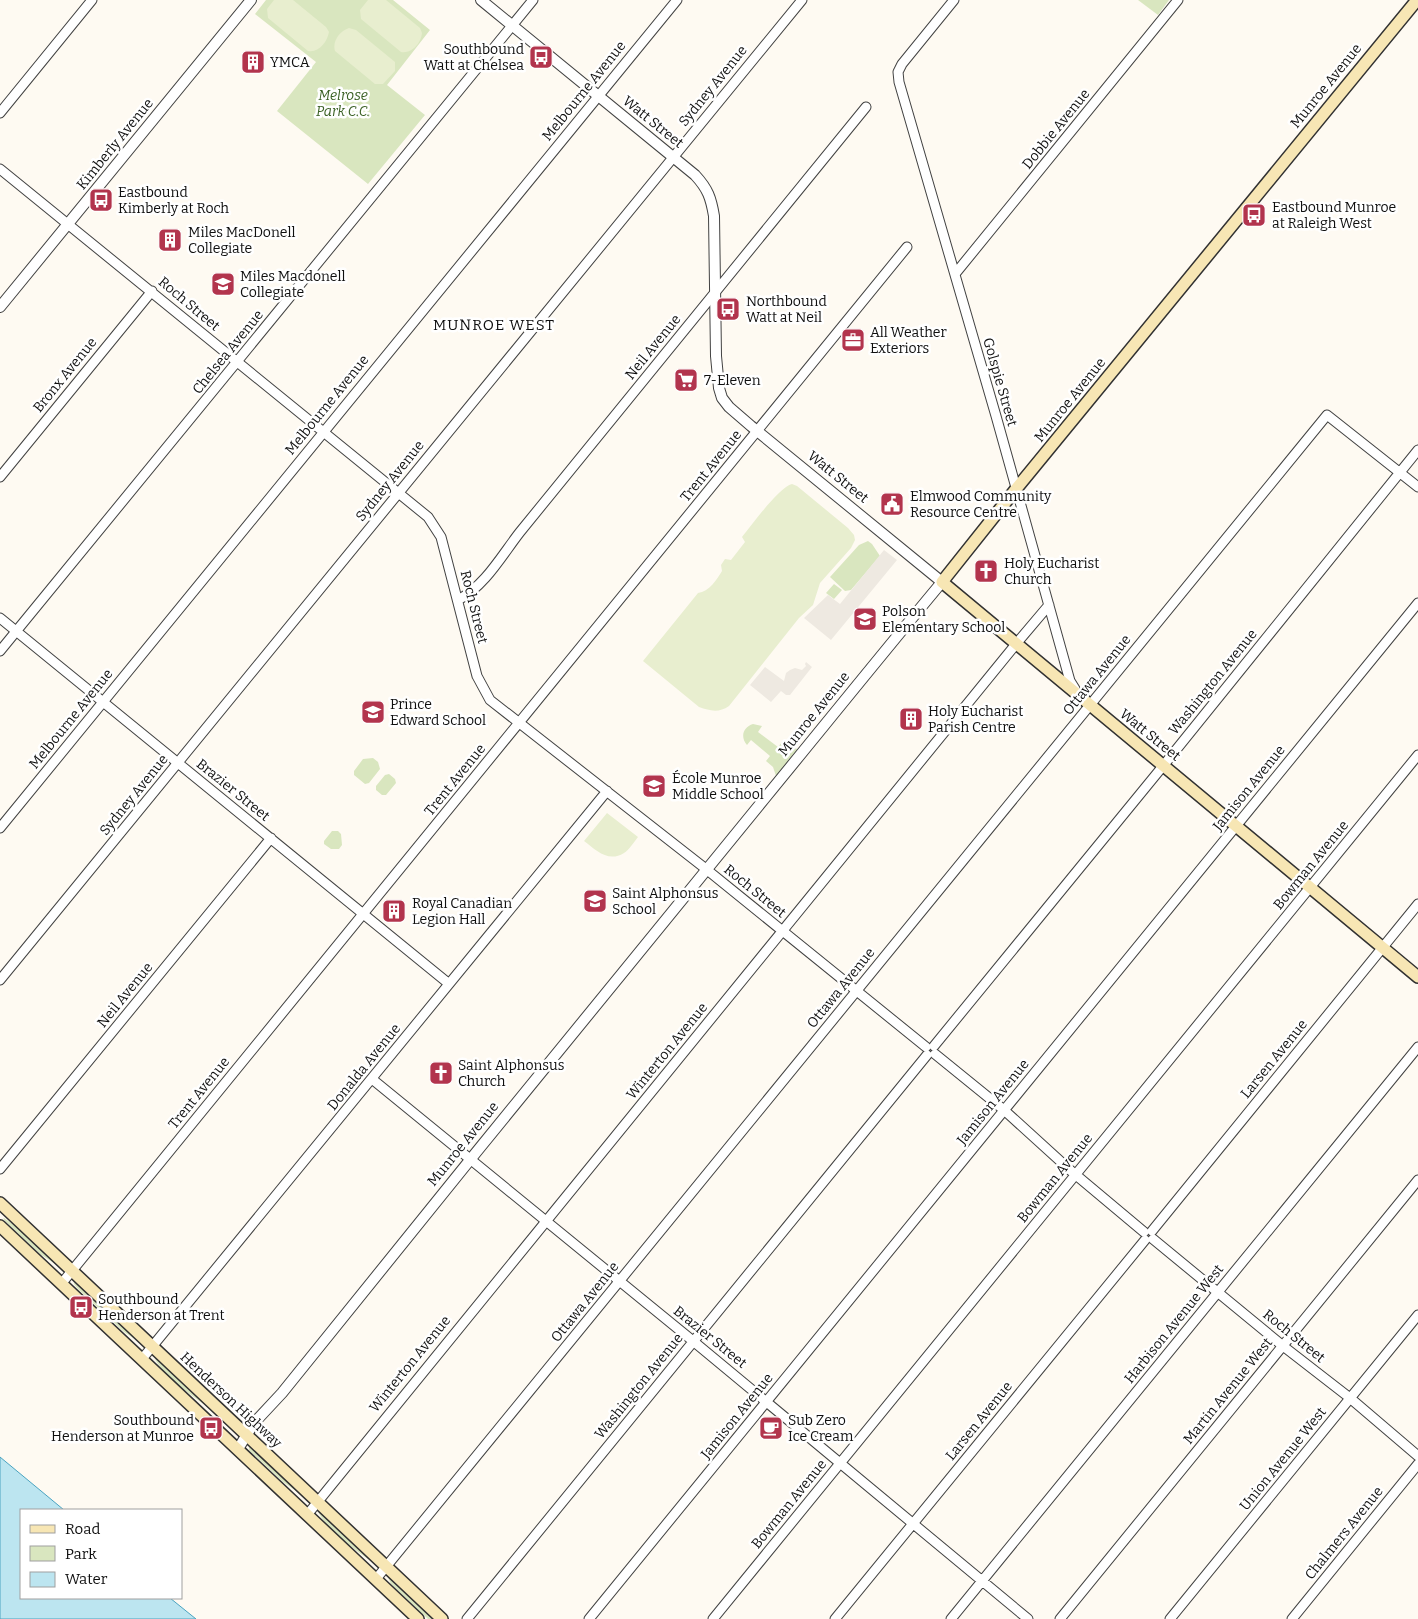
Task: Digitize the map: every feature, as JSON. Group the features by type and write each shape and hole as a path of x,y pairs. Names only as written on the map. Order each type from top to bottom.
{"main road":[{"name":"Munroe Avenue","path":"942,582 1417,0"},
{"name":"Watt Street","path":"942,582 1418,977"},
{"name":"Henderson Highway","path":"0,1204 442,1619"},
{"path":"0,1226 418,1619"}],"street":[{"path":"0,113 92,0"},
{"name":"Kimberly Avenue","path":"0,307 251,0"},
{"name":"Watt Street","path":"481,0 703,183 711,198 714,216 716,356 719,388 722,398 729,407 757,431 942,582"},
{"name":"Chelsea Avenue","path":"0,652 533,0"},
{"name":"Melbourne Avenue","path":"0,828 677,0"},
{"name":"Sydney Avenue","path":"0,980 802,0"},
{"name":"Golspie Street","path":"954,0 902,64 898,72 899,82 1070,681 1085,701"},
{"name":"Dobbie Avenue","path":"955,274 1178,0"},
{"name":"Neil Avenue","path":"458,600 468,595 485,578 520,532 866,107"},
{"name":"Roch Street","path":"0,169 428,517 434,524 440,537 477,676 490,700 706,869 1004,1110 1075,1175 1283,1346 1350,1398 1418,1456"},
{"name":"Trent Avenue","path":"62,1283 907,247"},
{"name":"Bronx Avenue","path":"0,477 152,292"},
{"name":"Ottawa Avenue","path":"376,1579 856,991 1085,701 1327,414 1400,472"},
{"name":"Washington Avenue","path":"467,1619 1163,766 1418,450"},
{"path":"1400,472 1418,487"},
{"name":"Munroe Avenue","path":"238,1449 254,1423 282,1393 469,1159 942,582"},
{"name":"Jamison Avenue","path":"589,1619 1418,603"},
{"name":"Winterton Avenue","path":"307,1515 316,1501 1049,605"},
{"name":"Brazier Street","path":"0,618 448,983"},
{"name":"Bowman Avenue","path":"712,1619 1418,755"},
{"name":"Donalda Avenue","path":"142,1359 372,1079 448,983 607,792"},
{"name":"Neil Avenue","path":"0,1169 270,838"},
{"name":"Larsen Avenue","path":"835,1619 1418,904"},
{"name":"Harbison Avenue West","path":"951,1619 1418,1047"},
{"name":"Brazier Street","path":"372,1079 693,1341 1028,1619"},
{"name":"Martin Avenue West","path":"1060,1619 1418,1180"},
{"name":"Union Avenue West","path":"1170,1619 1418,1315"},
{"name":"Chalmers Avenue","path":"1292,1619 1418,1464"}],"green space":[{"name":"Melrose Park C.C.","path":"266,0 393,0 430,30 387,85 425,115 368,184 277,111 316,62 255,14"},
{"path":"274,0 293,0 326,27 329,32 319,49 308,51 268,18 267,9"},
{"path":"368,0 386,0 420,28 421,37 418,44 412,50 401,52 361,19 360,10"},
{"path":"1138,0 1169,0 1158,15"},
{"path":"349,28 356,30 395,62 395,71 383,84 375,84 335,51 334,47 338,37"},
{"path":"792,484 797,486 848,528 854,535 855,540 851,548 820,583 813,605 799,618 729,706 722,710 714,711 699,707 643,661 698,593 709,588 715,581 722,571 721,565 725,559 731,560 745,542 742,537 766,507 780,492"},
{"path":"868,541 880,556 851,590 845,591 830,577 859,545"},
{"path":"834,584 842,590 834,599 826,593"},
{"path":"753,724 762,726 758,732 778,747 782,742 791,748 798,749 776,776 773,767 766,761 770,756 751,740 747,745 745,742 743,736 745,730"},
{"path":"373,758 378,762 380,769 369,783 365,784 354,775 354,771 363,759"},
{"path":"389,774 395,779 396,783 386,795 382,795 376,790 376,786 385,775"},
{"path":"607,813 638,837 628,850 613,857 602,854 584,841"},
{"path":"332,831 338,831 341,834 342,845 339,849 331,849 324,844 324,841"},
{"path":"4,1218 27,1234 60,1267 40,1254"},
{"path":"73,1278 141,1343 124,1332 78,1289 74,1284"},
{"path":"153,1354 232,1427 231,1429 168,1375 156,1361"},
{"path":"249,1444 305,1497 283,1482 252,1453 249,1450"},
{"path":"319,1509 376,1564 334,1531 320,1516"},
{"path":"387,1575 433,1619 428,1619 391,1584"}],"shaded area":[{"path":"884,550 897,560 831,640 804,618 828,595 840,604"},
{"path":"806,662 812,667 790,695 786,695 781,691 771,702 750,685 765,667 784,681 786,673 795,668 802,670 806,666"}],"water":[{"path":"0,1457 63,1509 20,1509 20,1599 171,1599 196,1619 0,1619"}],"place":[{"name":"Southbound Watt at Chelsea","path":"541,57"},
{"name":"YMCA","path":"253,62"},
{"name":"Eastbound Kimberly at Roch","path":"101,200"},
{"name":"Eastbound Munroe at Raleigh West","path":"1254,215"},
{"name":"Miles MacDonell Collegiate","path":"170,240"},
{"name":"Miles Macdonell Collegiate","path":"223,284"},
{"name":"Northbound Watt at Neil","path":"728,309"},
{"name":"All Weather Exteriors","path":"853,340"},
{"name":"7-Eleven","path":"686,380"},
{"name":"Elmwood Community Resource Centre","path":"892,504"},
{"name":"Holy Eucharist Church","path":"986,571"},
{"name":"Polson Elementary School","path":"865,619"},
{"name":"Prince Edward School","path":"373,712"},
{"name":"Holy Eucharist Parish Centre","path":"911,719"},
{"name":"École Munroe Middle School","path":"654,786"},
{"name":"Saint Alphonsus School","path":"595,901"},
{"name":"Royal Canadian Legion Hall","path":"394,911"},
{"name":"Saint Alphonsus Church","path":"441,1073"},
{"name":"Southbound Henderson at Trent","path":"81,1307"},
{"name":"Southbound Henderson at Munroe","path":"211,1428"},
{"name":"Sub Zero Ice Cream","path":"771,1428"}],"district":[{"name":"MUNROE WEST","path":"494,325"}]}
